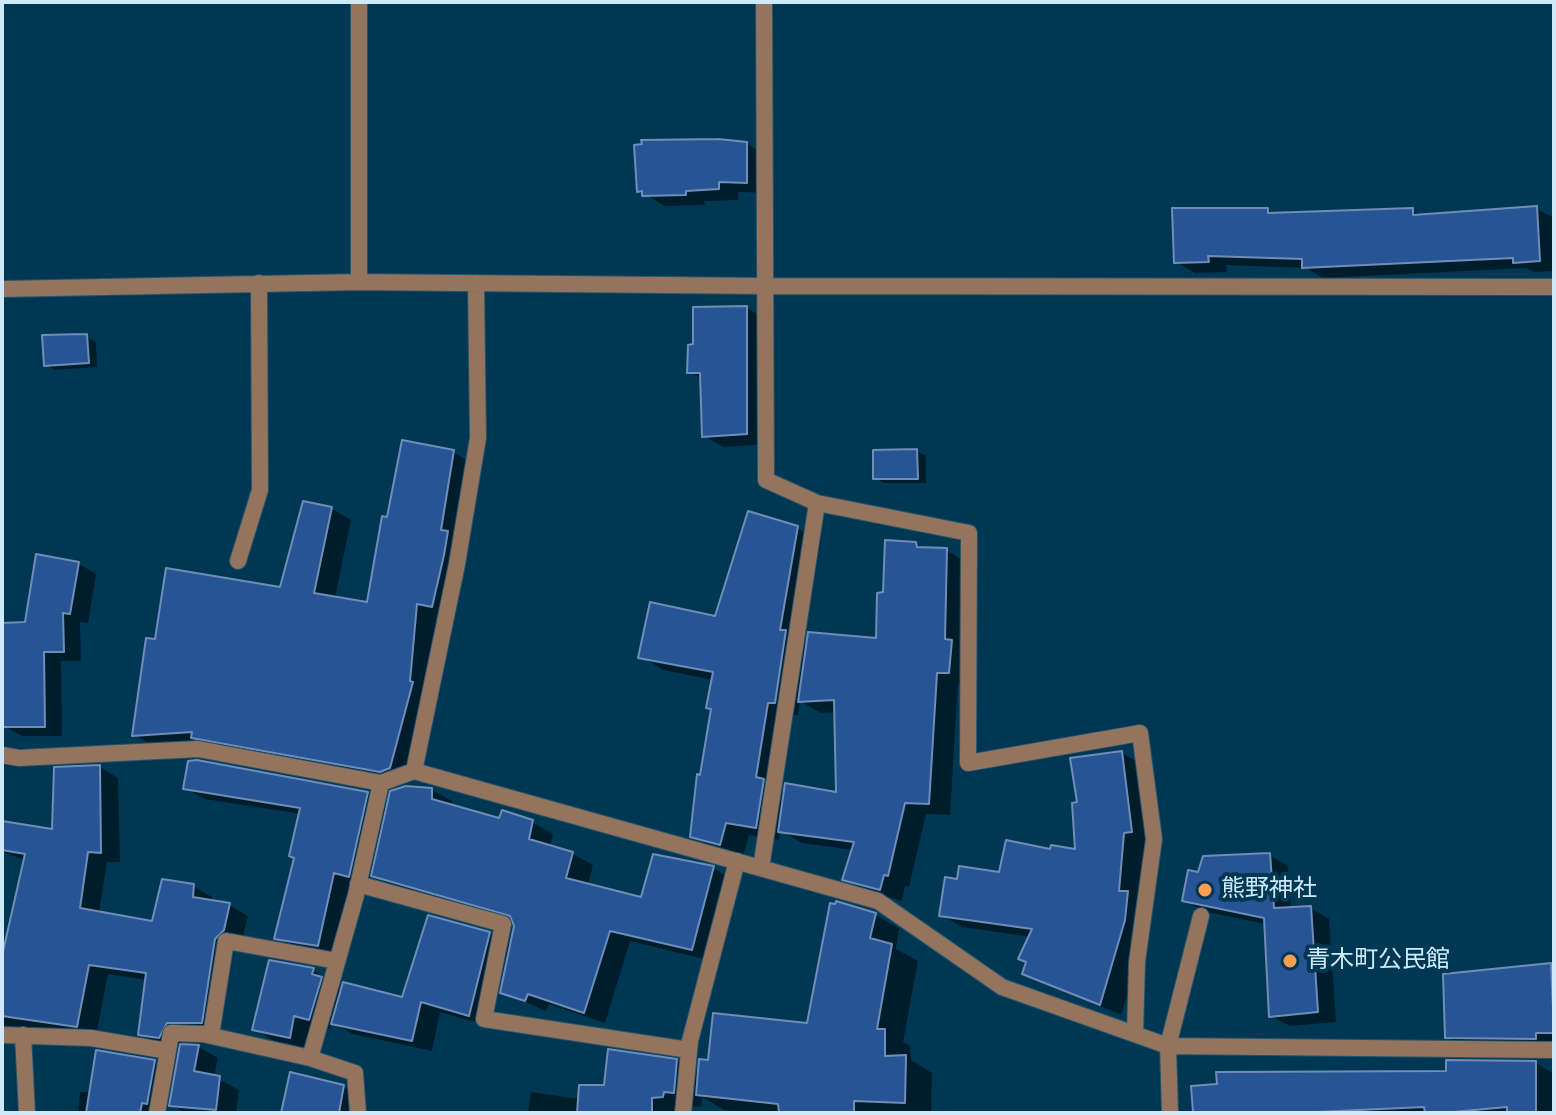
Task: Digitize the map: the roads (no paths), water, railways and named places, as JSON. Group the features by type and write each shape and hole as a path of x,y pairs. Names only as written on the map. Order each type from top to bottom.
{"street":[{"path":"359,2 359,282"},
{"path":"764,2 766,480 817,503 969,533 968,763 1140,733 1154,839 1137,962 1135,1034"},
{"path":"2,289 359,282 1554,287"},
{"path":"238,561 260,490 259,283"},
{"path":"414,771 457,564 478,438 476,283"},
{"path":"761,868 817,503"},
{"path":"2,755 19,758 198,749 381,783 414,771 878,901 1002,987 1168,1046 1554,1050"},
{"path":"310,1058 358,884 381,783"},
{"path":"683,1113 689,1050 737,861"},
{"path":"358,884 503,924 484,1019 689,1050"},
{"path":"1170,1113 1168,1046 1201,916"},
{"path":"211,1035 226,941 337,961"},
{"path":"157,1113 171,1033 211,1035 310,1058 355,1073 358,1113"},
{"path":"2,1035 91,1038 168,1051"},
{"path":"23,1035 27,1113"}],"place":[{"name":"熊野神社","path":"1205,890"},
{"name":"青木町公民館","path":"1290,961"}]}
